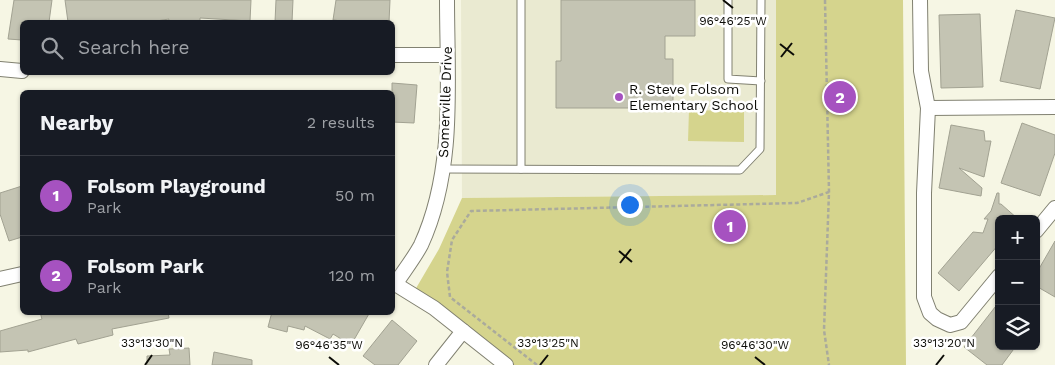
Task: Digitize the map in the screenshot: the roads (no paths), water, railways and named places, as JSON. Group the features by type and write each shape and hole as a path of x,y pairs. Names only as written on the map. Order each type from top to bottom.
{"street":[{"name":"Somerville Drive","path":"395,281 420,246 437,202 447,146 447,0"},
{"path":"920,0 921,71 928,108 924,193 924,297 930,312 950,325 961,322 995,281"},
{"path":"395,55 447,55"},
{"path":"0,69 20,71"},
{"path":"928,108 1055,107"},
{"path":"1040,226 1055,208"},
{"path":"0,279 20,274"},
{"path":"395,283 434,308 506,365"},
{"path":"436,365 463,331"}],"lane":[{"path":"521,0 521,169"},
{"path":"728,0 728,79 761,81"},
{"path":"443,169 740,170 760,149 761,0"}],"place":[{"name":"R. Steve Folsom Elementary School","path":"619,97"},
{"name":"Folsom Park","path":"840,97"},
{"name":"Folsom Playground","path":"730,226"}]}
